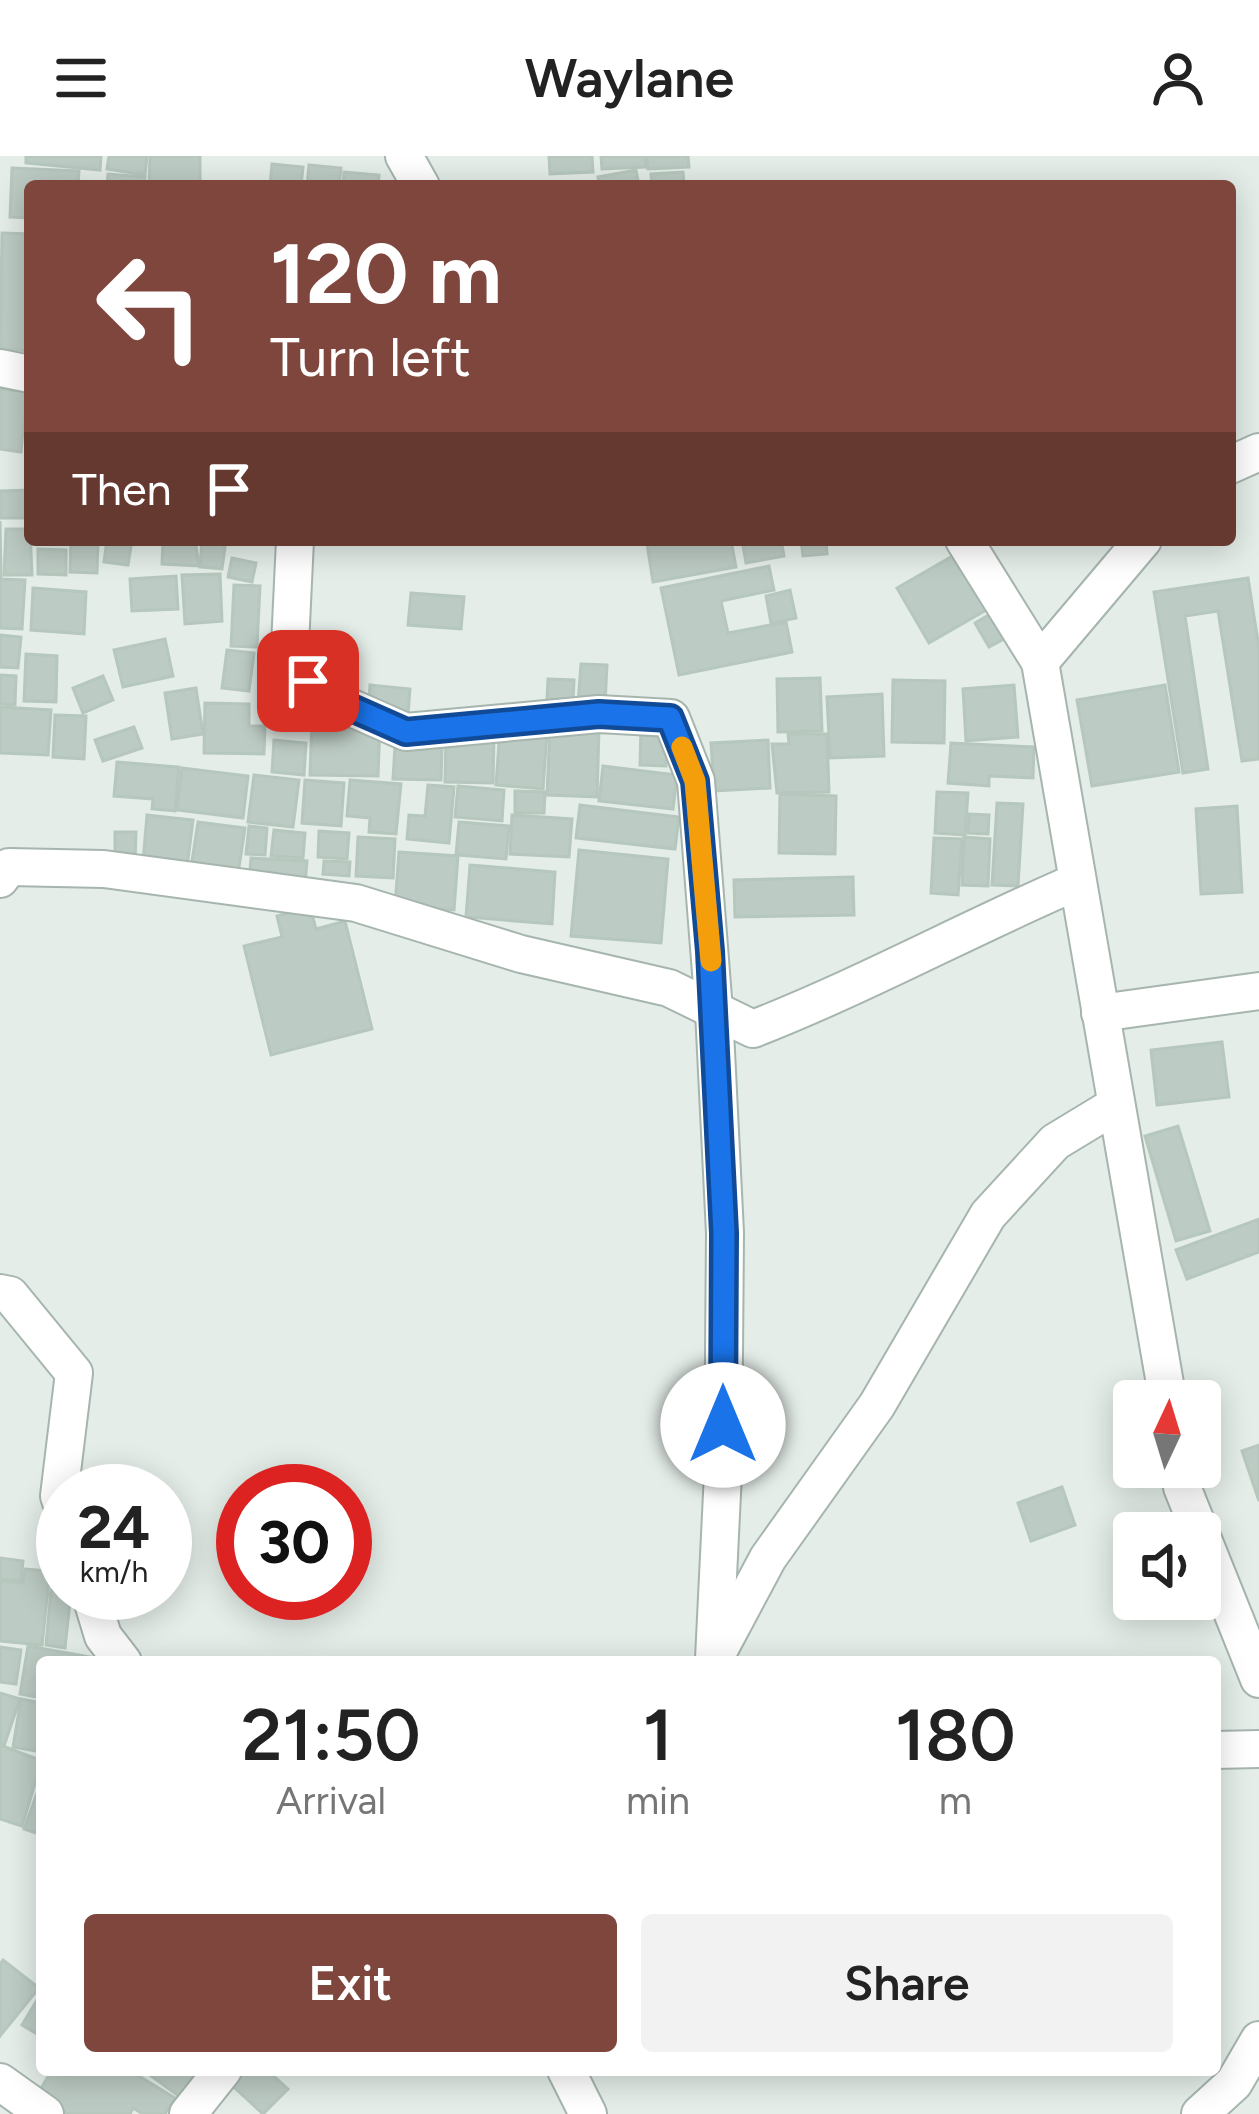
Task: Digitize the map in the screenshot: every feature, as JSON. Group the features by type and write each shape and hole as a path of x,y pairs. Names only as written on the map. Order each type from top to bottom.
{"street":[{"path":"295,546 290,666 327,697 406,732 599,714 670,718 695,781 714,1011 724,1257 723,1472 713,1656"},
{"path":"968,546 1040,662 1164,1380"},
{"path":"1040,662 1138,546"},
{"path":"0,879 9,867 104,869 356,903 521,954 669,988 752,1029 852,990 962,931 1076,882"},
{"path":"1100,1013 1259,992"},
{"path":"715,1656 768,1558 877,1405 988,1215 1055,1142 1116,1106"},
{"path":"0,1293 10,1295 74,1373 63,1464"},
{"path":"1182,1488 1259,1679"},
{"path":"99,1620 119,1656"},
{"path":"1221,1750 1259,1749"},
{"path":"1200,2114 1234,2083 1259,2040"},
{"path":"188,2114 218,2076"},
{"path":"569,2076 588,2114"},
{"path":"0,2082 45,2114"}],"building":[{"path":"26,156 101,156 100,170 26,163"},
{"path":"109,156 147,156 145,175 107,169"},
{"path":"150,156 200,156 200,180 149,180"},
{"path":"549,156 592,156 593,172 550,174"},
{"path":"601,156 645,156 646,167 602,169"},
{"path":"647,156 688,156 689,167 648,169"},
{"path":"272,164 303,167 302,180 271,180"},
{"path":"309,165 341,168 340,180 308,180"},
{"path":"12,168 79,171 78,180 24,180 24,218 10,217"},
{"path":"636,170 638,180 599,180"},
{"path":"344,172 379,175 379,180 343,180"},
{"path":"683,172 684,180 652,180 651,174"},
{"path":"108,174 145,177 145,180 108,180"},
{"path":"2,233 24,234 24,351 0,349"},
{"path":"0,389 24,392 21,452 0,449"},
{"path":"24,490 24,518 0,518 0,491"},
{"path":"0,521 1,579 25,580 22,629 0,628"},
{"path":"6,529 24,529 24,546 31,546 32,575 4,575"},
{"path":"71,546 98,546 97,573 70,572"},
{"path":"106,546 131,546 128,565 104,562"},
{"path":"163,546 196,546 199,566 162,564"},
{"path":"202,546 225,546 222,569 200,567"},
{"path":"647,546 732,546 736,567 653,582"},
{"path":"743,546 782,546 784,556 746,563"},
{"path":"802,546 826,546 827,554 803,556"},
{"path":"38,549 66,550 66,575 38,574"},
{"path":"956,554 988,609 929,643 897,588"},
{"path":"232,558 256,563 252,582 228,577"},
{"path":"769,566 774,590 721,601 728,633 786,622 792,652 679,675 661,588"},
{"path":"220,574 222,621 185,624 182,575"},
{"path":"176,576 178,609 132,611 130,579"},
{"path":"1248,578 1259,648 1259,759 1242,761 1218,611 1185,616 1208,769 1183,773 1154,592"},
{"path":"234,585 260,586 257,647 231,646"},
{"path":"33,588 86,592 84,634 31,630"},
{"path":"790,590 796,618 771,623 766,596"},
{"path":"411,593 464,597 461,629 408,625"},
{"path":"992,613 1006,638 989,647 975,623"},
{"path":"0,635 21,637 18,668 0,667"},
{"path":"165,639 173,676 123,687 114,650"},
{"path":"227,650 254,653 249,691 222,688"},
{"path":"26,654 57,656 56,702 24,701"},
{"path":"581,664 607,665 605,705 578,704"},
{"path":"0,675 16,676 15,705 0,704"},
{"path":"103,676 113,700 83,713 73,688"},
{"path":"820,678 822,731 778,732 777,679"},
{"path":"548,679 574,680 573,701 547,699"},
{"path":"278,680 307,684 302,714 273,710"},
{"path":"893,680 945,681 944,743 892,742"},
{"path":"370,685 410,689 408,715 368,713"},
{"path":"1014,685 1018,737 966,741 963,689"},
{"path":"1165,685 1179,772 1092,786 1077,700"},
{"path":"196,688 203,734 172,739 165,693"},
{"path":"882,694 884,756 830,758 827,697"},
{"path":"205,703 249,704 249,726 265,726 264,754 204,753"},
{"path":"0,707 51,710 48,755 0,753"},
{"path":"55,715 86,716 84,759 53,757"},
{"path":"312,722 380,724 378,776 310,775"},
{"path":"641,724 667,725 666,766 640,765"},
{"path":"134,727 142,748 103,761 95,740"},
{"path":"550,728 599,729 597,797 547,795"},
{"path":"500,729 547,733 543,789 496,785"},
{"path":"788,734 827,734 829,792 777,793 772,744 789,744"},
{"path":"446,735 494,736 493,783 445,782"},
{"path":"274,740 306,743 304,775 272,772"},
{"path":"768,740 770,788 714,791 711,743"},
{"path":"951,743 1034,747 1033,778 989,776 989,786 948,783"},
{"path":"395,746 442,748 441,780 393,779"},
{"path":"117,762 179,767 175,811 152,809 153,799 114,796"},
{"path":"603,766 677,775 673,809 599,801"},
{"path":"182,768 248,776 243,818 177,810"},
{"path":"254,775 299,780 293,827 248,822"},
{"path":"305,780 344,783 341,826 302,823"},
{"path":"350,780 401,784 396,834 369,832 370,818 347,816"},
{"path":"428,785 454,787 449,843 407,839 409,815 425,816"},
{"path":"458,786 504,790 502,821 455,817"},
{"path":"515,791 545,792 544,813 515,813"},
{"path":"937,792 968,793 965,835 935,833"},
{"path":"780,794 836,796 835,854 779,853"},
{"path":"997,803 1023,804 1018,886 992,885"},
{"path":"580,805 679,817 675,849 576,838"},
{"path":"1237,806 1242,892 1201,894 1196,809"},
{"path":"969,814 989,815 988,834 968,833"},
{"path":"147,815 193,820 187,867 143,862"},
{"path":"512,815 572,819 569,857 510,854"},
{"path":"198,822 245,828 238,874 191,868"},
{"path":"459,822 509,826 506,859 456,855"},
{"path":"249,826 267,828 265,855 246,854"},
{"path":"274,830 305,833 303,858 271,856"},
{"path":"319,831 349,833 347,859 318,857"},
{"path":"115,832 136,832 135,862 115,862"},
{"path":"358,837 395,839 393,878 356,876"},
{"path":"964,837 990,839 988,886 962,885"},
{"path":"934,838 962,839 958,895 931,893"},
{"path":"579,850 668,859 661,943 571,936"},
{"path":"399,852 458,856 454,910 395,906"},
{"path":"251,858 307,861 305,885 249,882"},
{"path":"324,861 350,862 349,876 323,874"},
{"path":"470,865 555,872 552,924 466,917"},
{"path":"853,877 854,915 735,917 734,880"},
{"path":"310,907 316,929 345,921 372,1029 271,1055 244,946 282,937 277,916"},
{"path":"1222,1042 1229,1097 1157,1105 1151,1050"},
{"path":"1178,1126 1210,1231 1176,1241 1145,1136"},
{"path":"1259,1219 1259,1252 1187,1279 1176,1250"},
{"path":"1259,1445 1259,1501 1242,1451"},
{"path":"1062,1487 1075,1525 1031,1541 1018,1503"},
{"path":"0,1558 23,1561 21,1581 0,1579"},
{"path":"25,1569 36,1570 36,1620 45,1620 42,1645 0,1641 0,1581 23,1583"},
{"path":"48,1620 68,1620 65,1648 46,1645"},
{"path":"28,1646 84,1656 36,1656 36,1697 20,1694"},
{"path":"0,1647 21,1650 16,1684 0,1682"},
{"path":"0,1693 20,1699 4,1746 0,1744"},
{"path":"21,1699 36,1702 36,1751 13,1747"},
{"path":"0,1745 36,1759 36,1780 22,1826 0,1819"},
{"path":"36,1796 36,1833 24,1829"},
{"path":"3,1960 36,1986 36,1992 0,2036"},
{"path":"36,2002 36,2033 22,2025"},
{"path":"48,2076 139,2076 175,2098 165,2114 143,2114 133,2108 130,2114 68,2114 37,2095"},
{"path":"151,2076 196,2076 180,2097"},
{"path":"274,2076 288,2089 263,2114 225,2079"}],"slow traffic":[{"path":"682,747 695,781 711,961"}],"route":[{"path":"308,681 327,697 406,732 599,714 670,718 695,781 710,951 724,1233 723,1425"}]}
